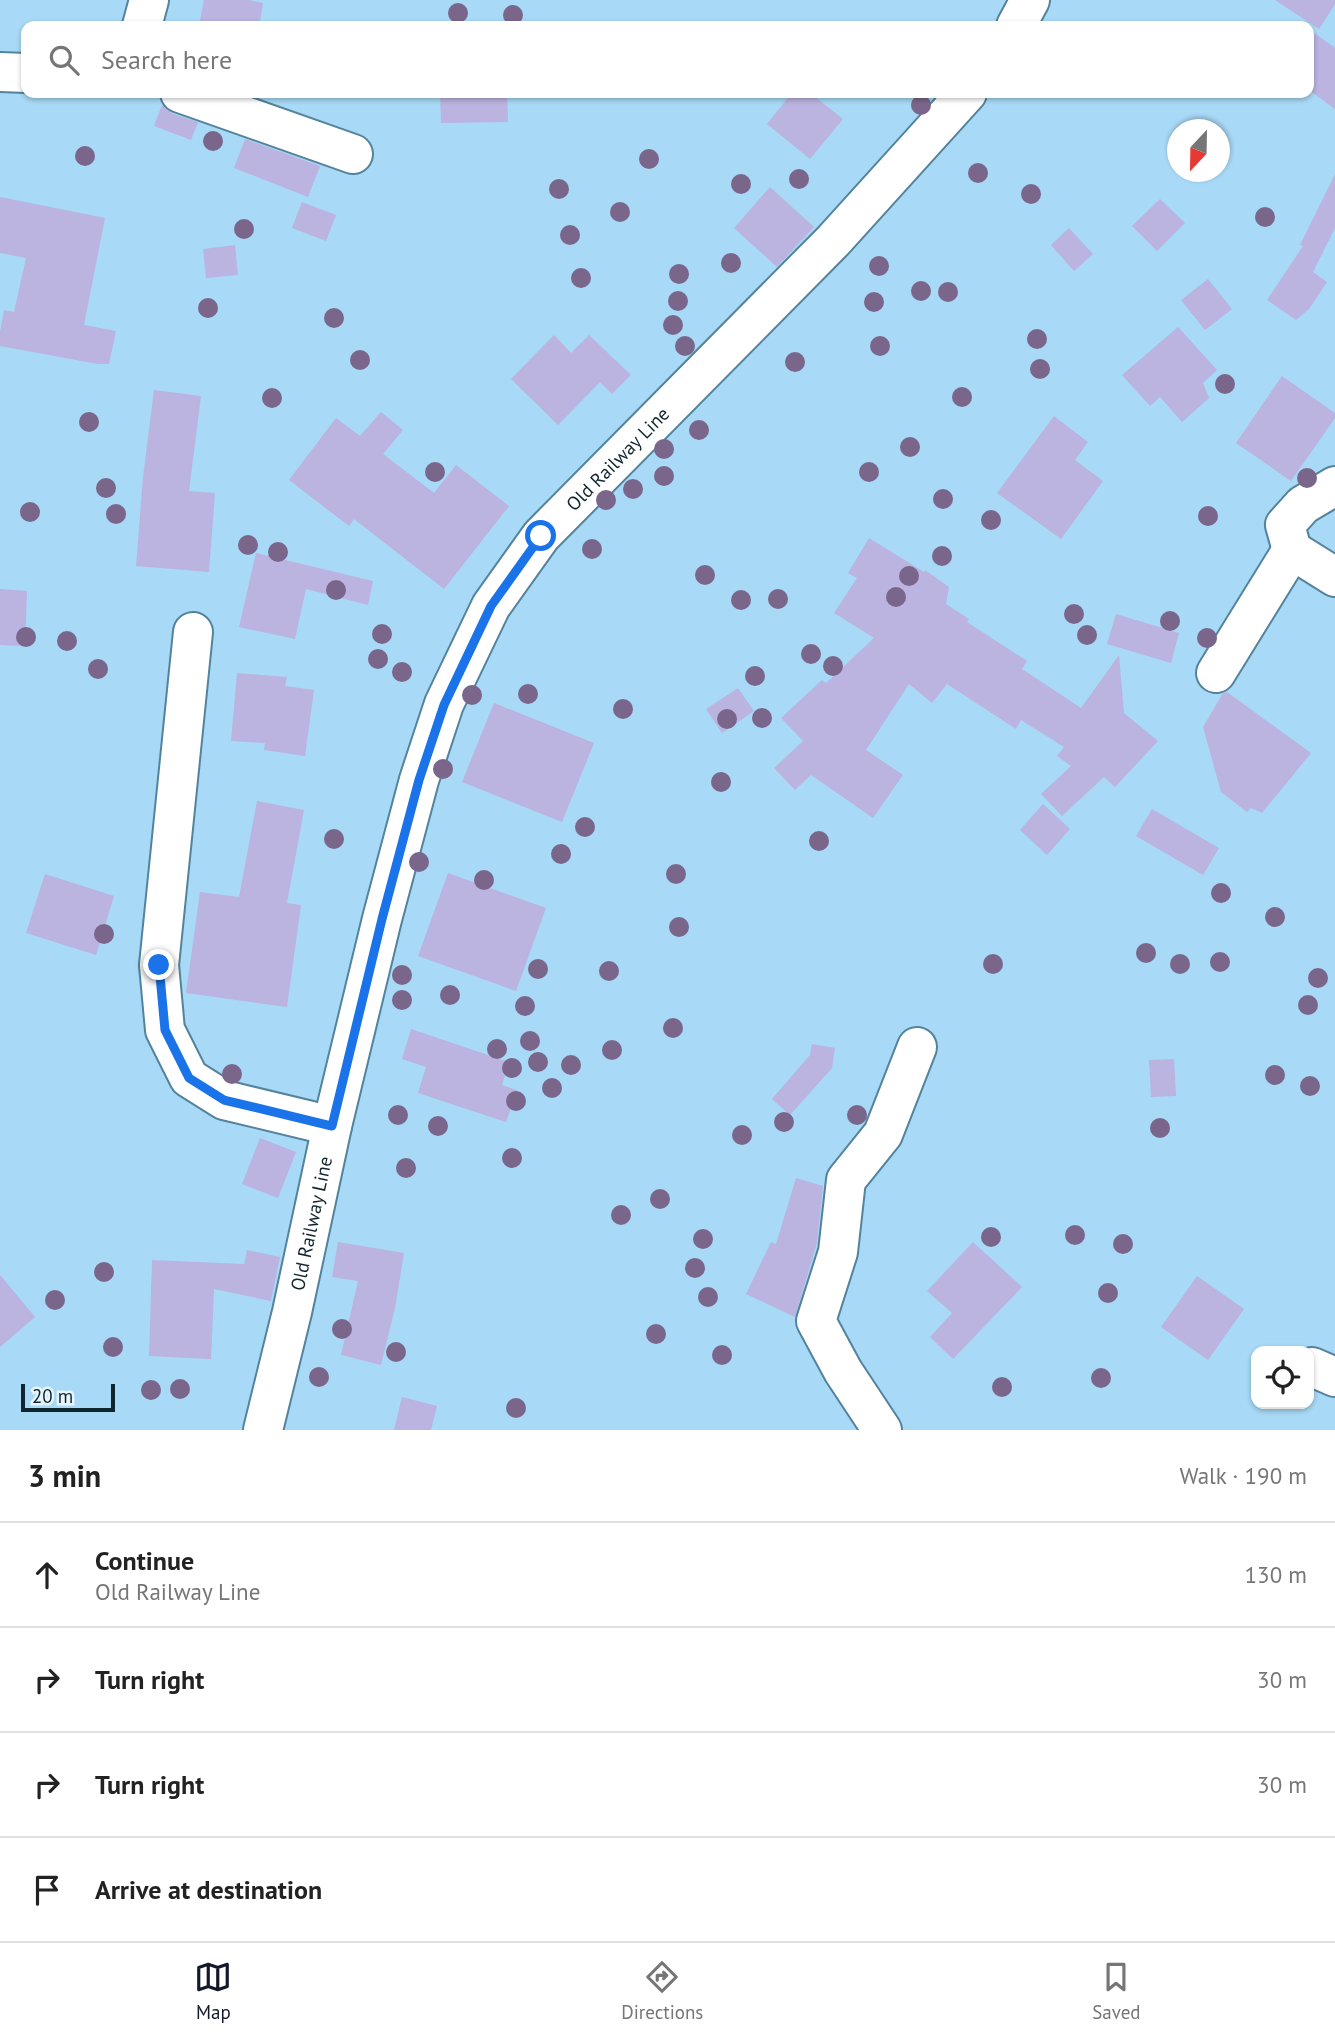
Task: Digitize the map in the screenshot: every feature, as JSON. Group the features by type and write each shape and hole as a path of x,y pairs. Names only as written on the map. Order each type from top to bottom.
{"street":[{"path":"143,21 149,0"},
{"path":"1019,21 1030,0"},
{"path":"0,72 21,73"},
{"path":"194,98 354,154"},
{"name":"Old Railway Line","path":"263,1430 292,1312 332,1126 419,780 444,705 491,606 541,536 833,241 962,98"},
{"path":"1335,486 1303,505 1285,525 1292,550 1335,577"},
{"path":"1216,673 1292,550"},
{"path":"193,632 159,965 165,1030 189,1078 224,1100 332,1126"},
{"path":"883,1430 844,1371 816,1321 838,1252 846,1180 883,1135 917,1046"}],"building":[{"path":"204,0 249,0 263,3 260,21 200,21"},
{"path":"1275,0 1335,0 1319,29 1314,26 1314,21 1307,21"},
{"path":"1314,33 1335,48 1335,109 1314,94"},
{"path":"440,98 507,98 508,122 441,123"},
{"path":"788,98 816,98 843,119 810,159 767,124"},
{"path":"162,105 173,114 198,122 191,140 154,126"},
{"path":"245,139 320,166 308,197 234,168"},
{"path":"1335,174 1335,228 1313,272 1327,282 1309,309 1296,320 1267,300 1303,246 1300,245"},
{"path":"770,187 814,227 777,267 734,228"},
{"path":"0,197 105,218 84,325 116,331 109,364 0,346 4,310 14,312 26,258 0,253"},
{"path":"1160,199 1185,223 1157,251 1132,226"},
{"path":"302,202 336,215 326,241 292,228"},
{"path":"1069,228 1093,254 1074,271 1051,245"},
{"path":"235,245 238,275 206,278 203,249"},
{"path":"1208,279 1232,309 1205,330 1181,300"},
{"path":"1178,327 1217,370 1203,383 1209,398 1182,422 1160,397 1150,406 1122,375"},
{"path":"554,335 571,353 589,335 631,375 612,394 600,382 558,425 511,379"},
{"path":"1282,376 1335,413 1335,418 1291,481 1236,443"},
{"path":"154,390 201,396 189,491 215,493 209,572 136,566"},
{"path":"381,412 403,430 383,454 434,493 456,465 509,506 444,589 354,519 349,526 289,480 336,418 360,436"},
{"path":"1054,416 1088,442 1075,460 1103,481 1061,539 997,493"},
{"path":"869,538 949,587 946,604 969,619 967,622 1027,661 1022,669 1081,708 1119,655 1124,713 1158,741 1115,787 1104,777 1062,816 1041,794 1071,766 1057,756 1064,747 1021,720 1016,729 947,684 932,703 909,684 866,750 903,775 873,818 811,775 795,790 774,768 803,741 781,718 822,680 826,683 874,638 834,613 857,578 848,573"},
{"path":"256,553 373,581 368,605 306,589 295,639 239,627"},
{"path":"0,589 27,591 25,646 0,645"},
{"path":"1116,614 1179,633 1171,663 1107,644"},
{"path":"237,673 287,677 285,686 314,690 305,756 264,750 265,743 231,741"},
{"path":"738,688 754,711 722,733 706,709"},
{"path":"1227,692 1311,753 1262,813 1251,808 1247,812 1221,792 1203,727 1223,693"},
{"path":"494,703 594,743 562,822 462,782"},
{"path":"257,801 304,810 287,903 301,905 287,1007 186,993 200,892 239,897"},
{"path":"1043,804 1070,829 1047,855 1020,830"},
{"path":"1152,809 1219,848 1203,875 1136,836"},
{"path":"448,873 546,908 516,991 418,956"},
{"path":"45,874 114,896 96,955 26,933"},
{"path":"411,1029 509,1062 502,1085 517,1090 506,1122 418,1093 426,1067 402,1059"},
{"path":"812,1044 835,1048 832,1068 790,1115 772,1099 810,1055"},
{"path":"1174,1059 1176,1096 1151,1097 1149,1060"},
{"path":"260,1138 296,1152 278,1198 242,1184"},
{"path":"796,1178 823,1186 817,1243 795,1317 746,1294 771,1242 776,1244"},
{"path":"338,1242 404,1253 395,1308 381,1365 341,1355 358,1281 332,1277"},
{"path":"973,1242 1022,1287 953,1359 930,1337 952,1313 927,1291"},
{"path":"247,1250 280,1257 271,1301 214,1289 211,1359 149,1356 152,1260 244,1264"},
{"path":"0,1275 35,1317 0,1347"},
{"path":"1197,1276 1244,1309 1208,1360 1161,1327"},
{"path":"402,1397 437,1406 431,1430 394,1430"}],"route":[{"path":"159,965 165,1030 189,1078 224,1100 332,1126 382,919 419,780 444,705 491,606 541,536"}]}
